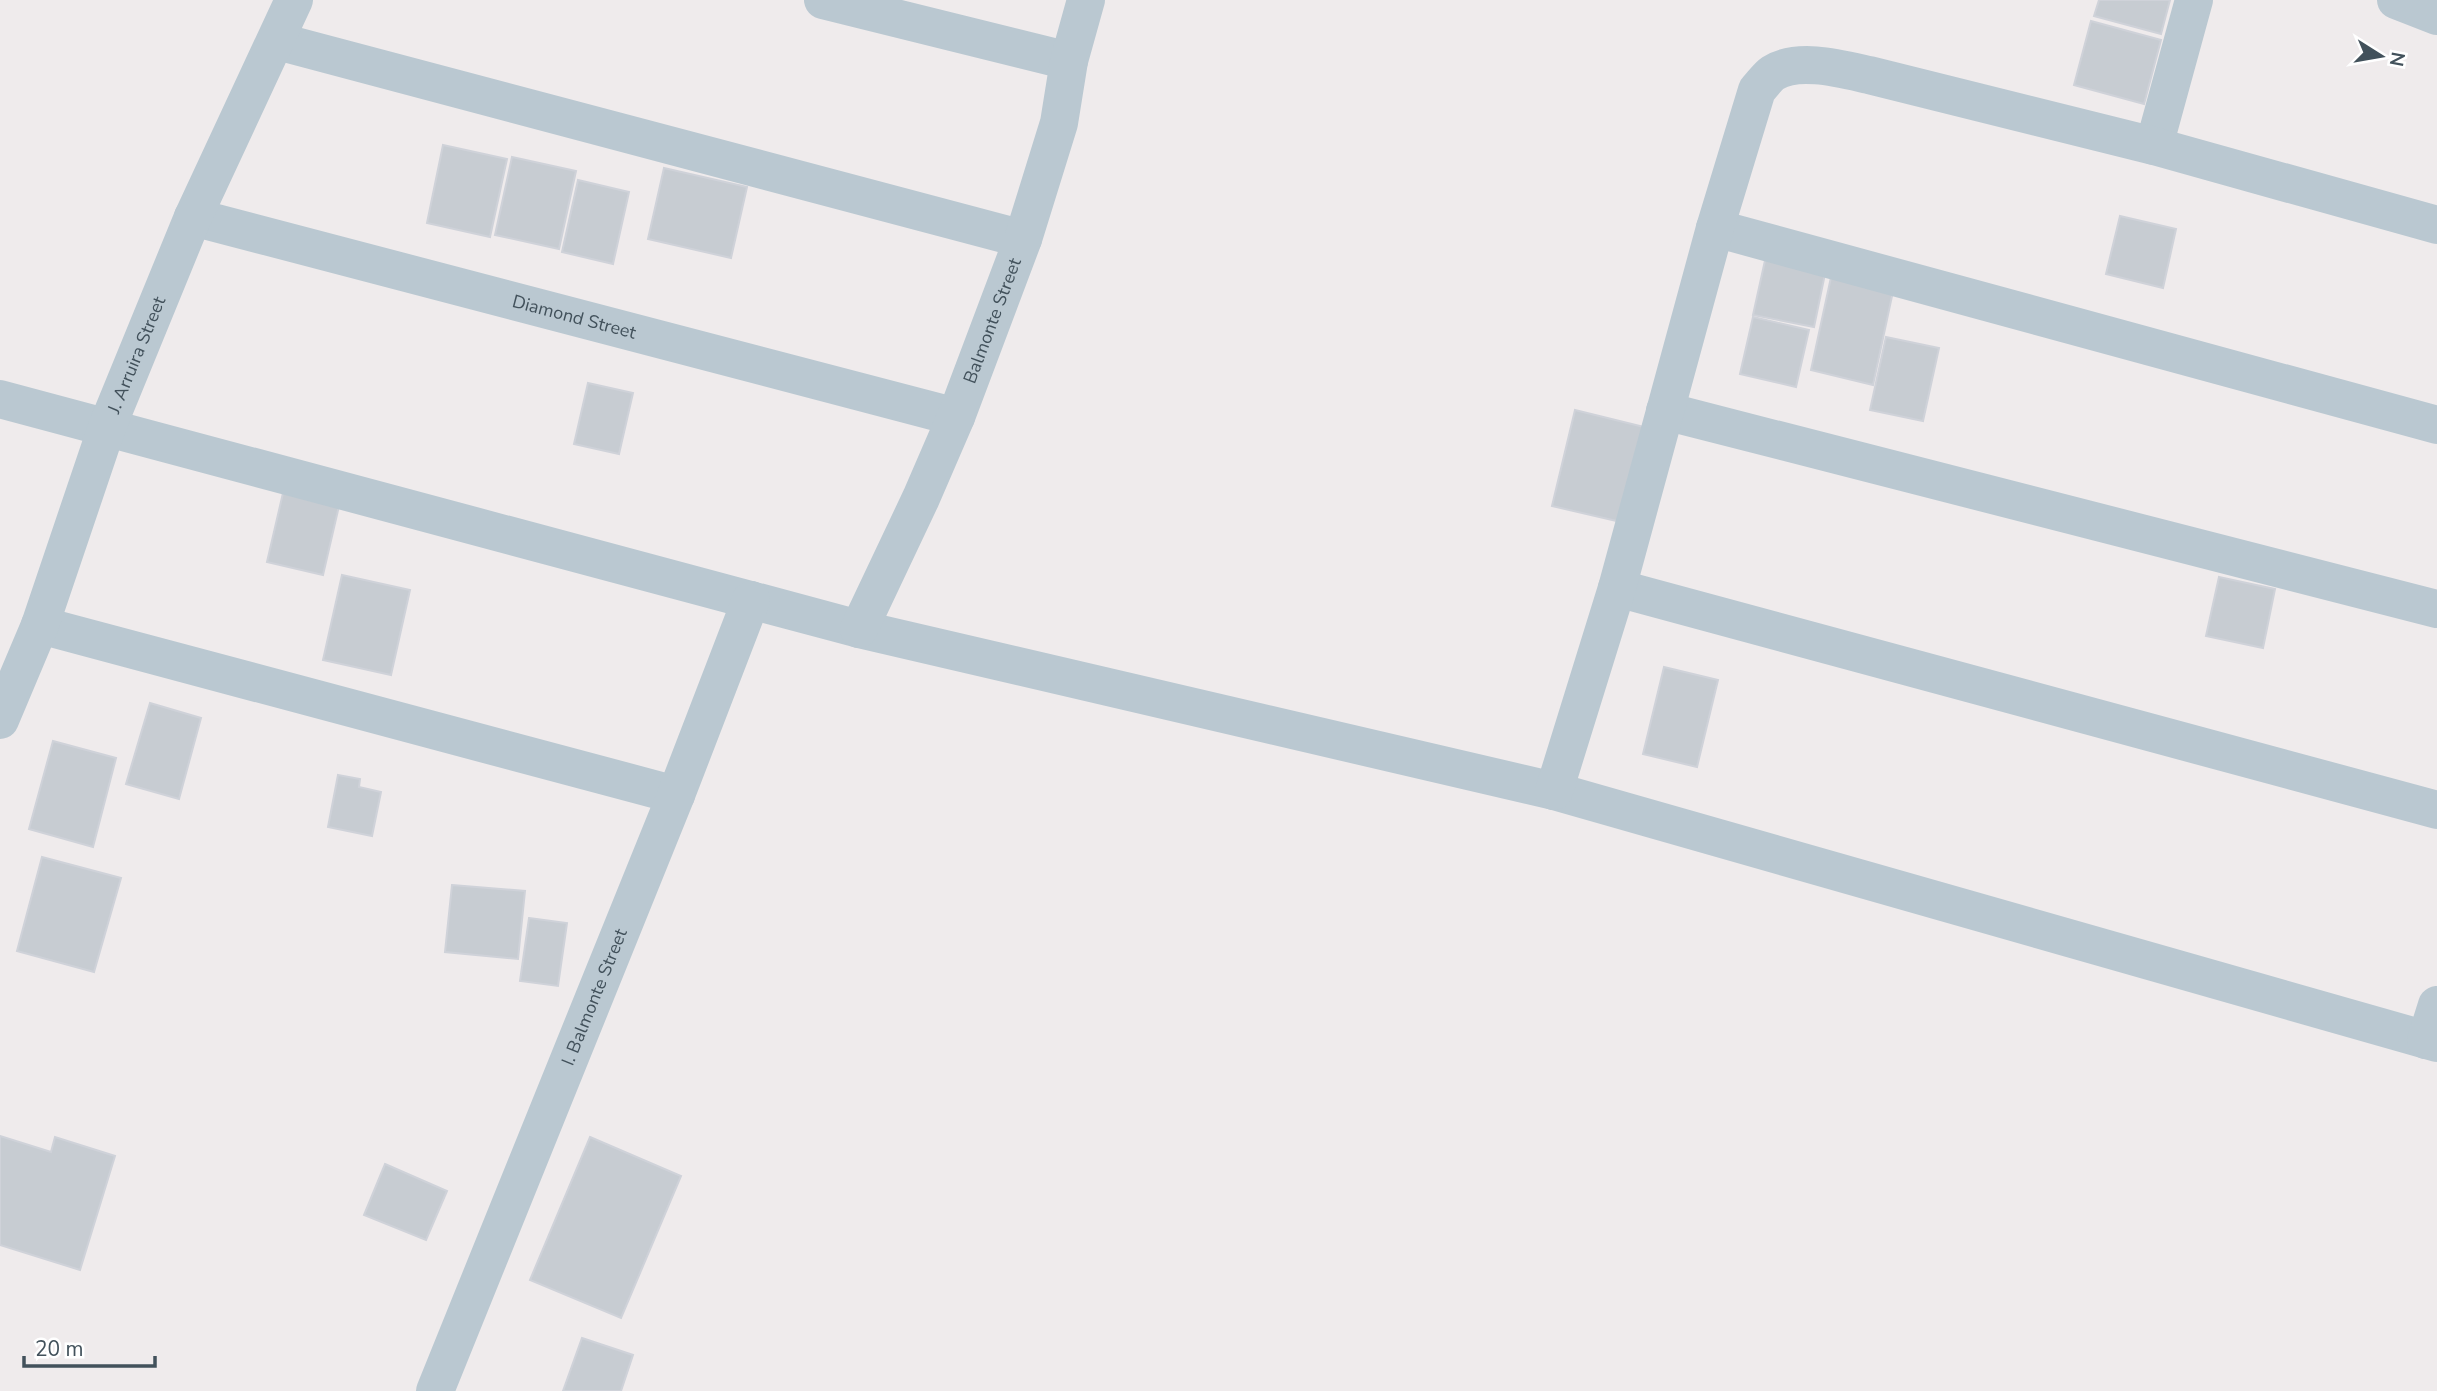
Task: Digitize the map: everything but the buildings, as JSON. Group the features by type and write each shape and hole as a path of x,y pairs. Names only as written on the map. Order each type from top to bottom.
{"street":[{"name":"J. Arruira Street","path":"0,720 40,625 107,427 193,217 294,0"},
{"path":"823,0 1069,61"},
{"name":"Balmonte Street","path":"859,629 956,417 1023,239 1059,123 1069,61 1086,0"},
{"path":"2154,146 2194,0"},
{"path":"2396,0 2437,16"},
{"path":"277,41 1023,239"},
{"path":"1553,791 1618,588 1715,228 1757,90 1773,72 1797,67 1832,67 1869,75 2154,146 2437,225"},
{"name":"Diamond Street","path":"193,217 956,417"},
{"path":"1715,228 2437,425"},
{"path":"0,399 859,629 1553,791 2433,1029"},
{"path":"1665,411 2437,609"},
{"path":"1618,588 2437,810"},
{"name":"I. Balmonte Street","path":"435,1391 676,795 751,600"},
{"path":"40,625 676,795"}]}
